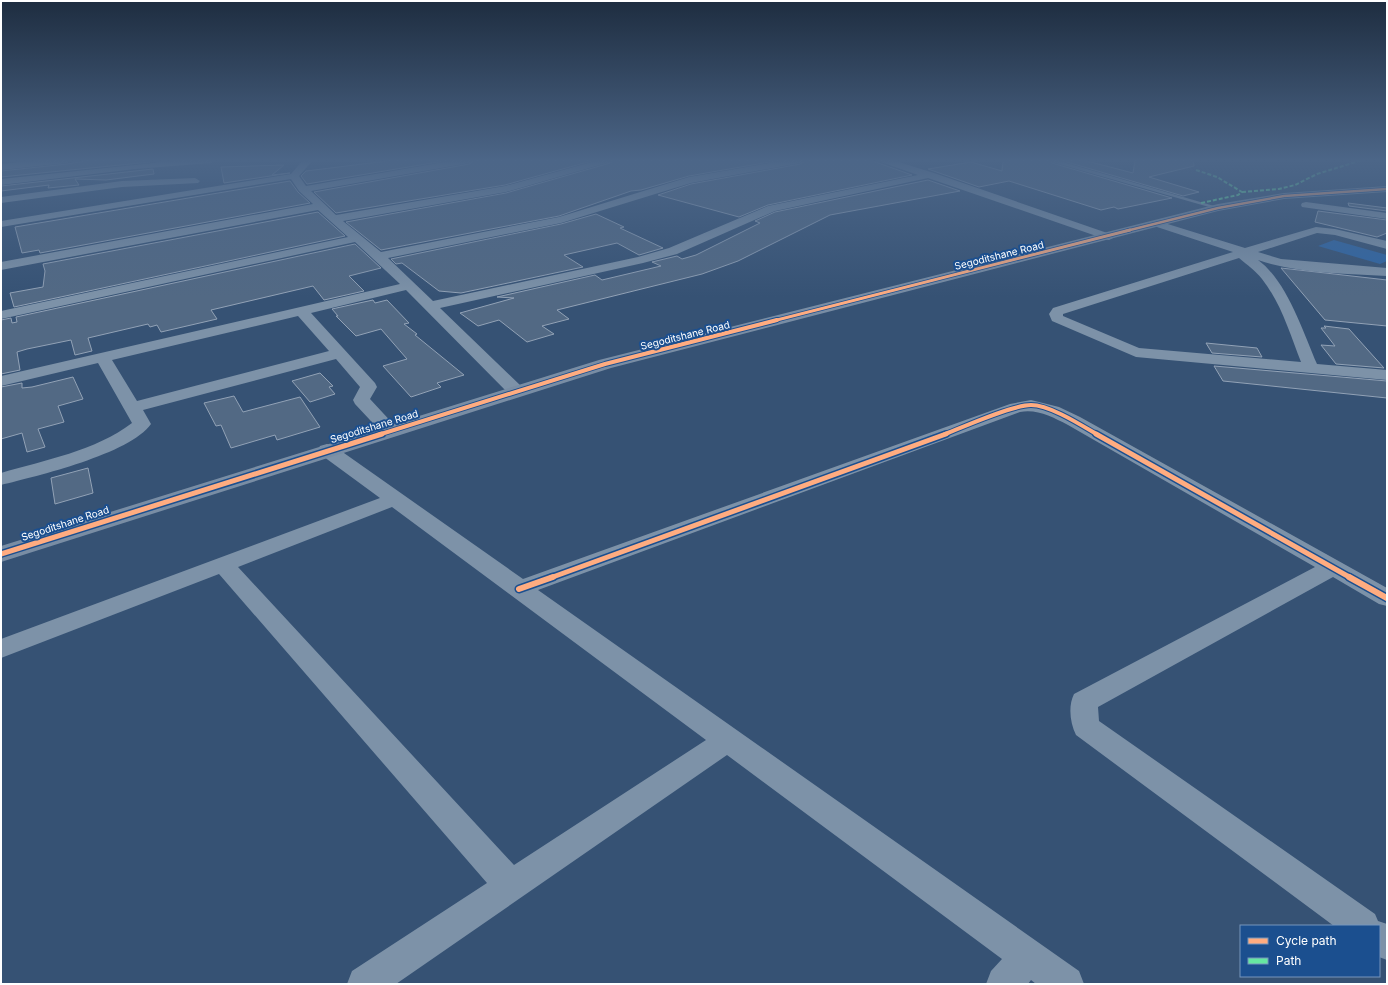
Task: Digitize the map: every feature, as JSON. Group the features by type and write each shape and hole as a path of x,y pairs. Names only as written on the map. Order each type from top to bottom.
{"street":[{"path":"1,224 108,206"},
{"path":"1,266 321,206 334,219 379,256 407,286 430,306 515,390"},
{"path":"334,219 409,206"},
{"path":"379,256 561,220 606,206"},
{"path":"430,306 639,260 673,251 752,216 780,206"},
{"path":"1020,206 1109,237"},
{"name":"Segoditshane Road","path":"1,554 178,496 390,431 515,390 613,362 1229,206"},
{"path":"1313,206 1387,216"},
{"path":"1158,224 1244,253 1285,264 1387,272"},
{"path":"1387,246 1335,232 1316,230 1058,311 1056,316 1136,352 1387,375"},
{"path":"1,315 358,238"},
{"path":"1244,253 1261,268 1274,284 1311,368"},
{"path":"1,381 102,356 407,286"},
{"path":"301,310 369,387 361,400 390,431"},
{"path":"132,408 340,353"},
{"path":"1,479 103,448 116,442 142,424 102,356"},
{"path":"519,589 1016,408 1031,405 1053,411 1074,421 1387,598"},
{"path":"327,450 1066,984"},
{"path":"1,649 395,499"},
{"path":"223,565 511,886"},
{"path":"1334,567 1084,702 1086,727 1362,925"},
{"path":"365,984 728,740"},
{"path":"1004,984 1028,957"}],"lane":[{"path":"1211,206 1218,208"}],"shaded area":[{"path":"1334,240 1387,255 1387,261 1380,264 1318,246"}],"building":[{"path":"141,206 294,206 40,253 39,250 22,253 15,227"},
{"path":"329,206 378,206 336,213"},
{"path":"434,206 588,206 559,216 381,250 346,222"},
{"path":"698,206 766,206 739,217"},
{"path":"804,206 879,206 830,215 738,261 702,274 557,310 569,319 542,326 554,334 527,342 499,320 478,326 460,313 514,298 497,297 595,275 602,280 661,266 652,262 677,256 682,259 696,255 760,223 755,221 775,212"},
{"path":"1088,206 1133,206 1118,209 1114,207 1101,210"},
{"path":"1349,206 1387,208 1387,211"},
{"path":"1318,211 1387,220 1387,233 1377,237 1315,222"},
{"path":"318,212 345,236 14,307 10,293 43,287 45,271 43,264"},
{"path":"596,214 624,227 620,228 663,248 639,255 617,243 564,255 583,267 461,293 439,291 402,263 396,264 391,259 561,224"},
{"path":"355,244 381,268 349,276 364,291 324,300 313,286 211,310 217,319 161,332 157,325 150,327 148,324 88,338 92,351 75,355 71,340 27,349 17,352 20,370 1,374 1,320 11,318 12,323 17,322 16,317"},
{"path":"1281,268 1387,280 1387,326 1325,320"},
{"path":"373,300 375,303 387,300 409,323 404,324 417,334 415,335 464,375 437,383 441,387 411,397 383,366 407,359 381,329 356,336 336,316 338,316 332,309"},
{"path":"1324,326 1349,329 1384,368 1336,364 1321,345 1335,346 1321,328 1326,328"},
{"path":"1206,343 1257,348 1262,357 1212,353"},
{"path":"1214,366 1387,381 1387,398 1223,381"},
{"path":"320,373 333,386 329,387 335,394 310,402 292,381"},
{"path":"73,377 83,399 58,406 64,422 38,429 45,447 27,452 22,433 1,439 1,387 22,383 22,388 32,387"},
{"path":"234,396 243,412 300,397 320,427 277,440 275,435 231,448 221,425 216,426 204,403"},
{"path":"88,468 93,493 55,504 51,478"}],"cycle path":[{"path":"1,554 146,507 605,364 1229,206"},
{"path":"519,589 1016,408 1031,405 1053,411 1074,421 1387,598"}]}
